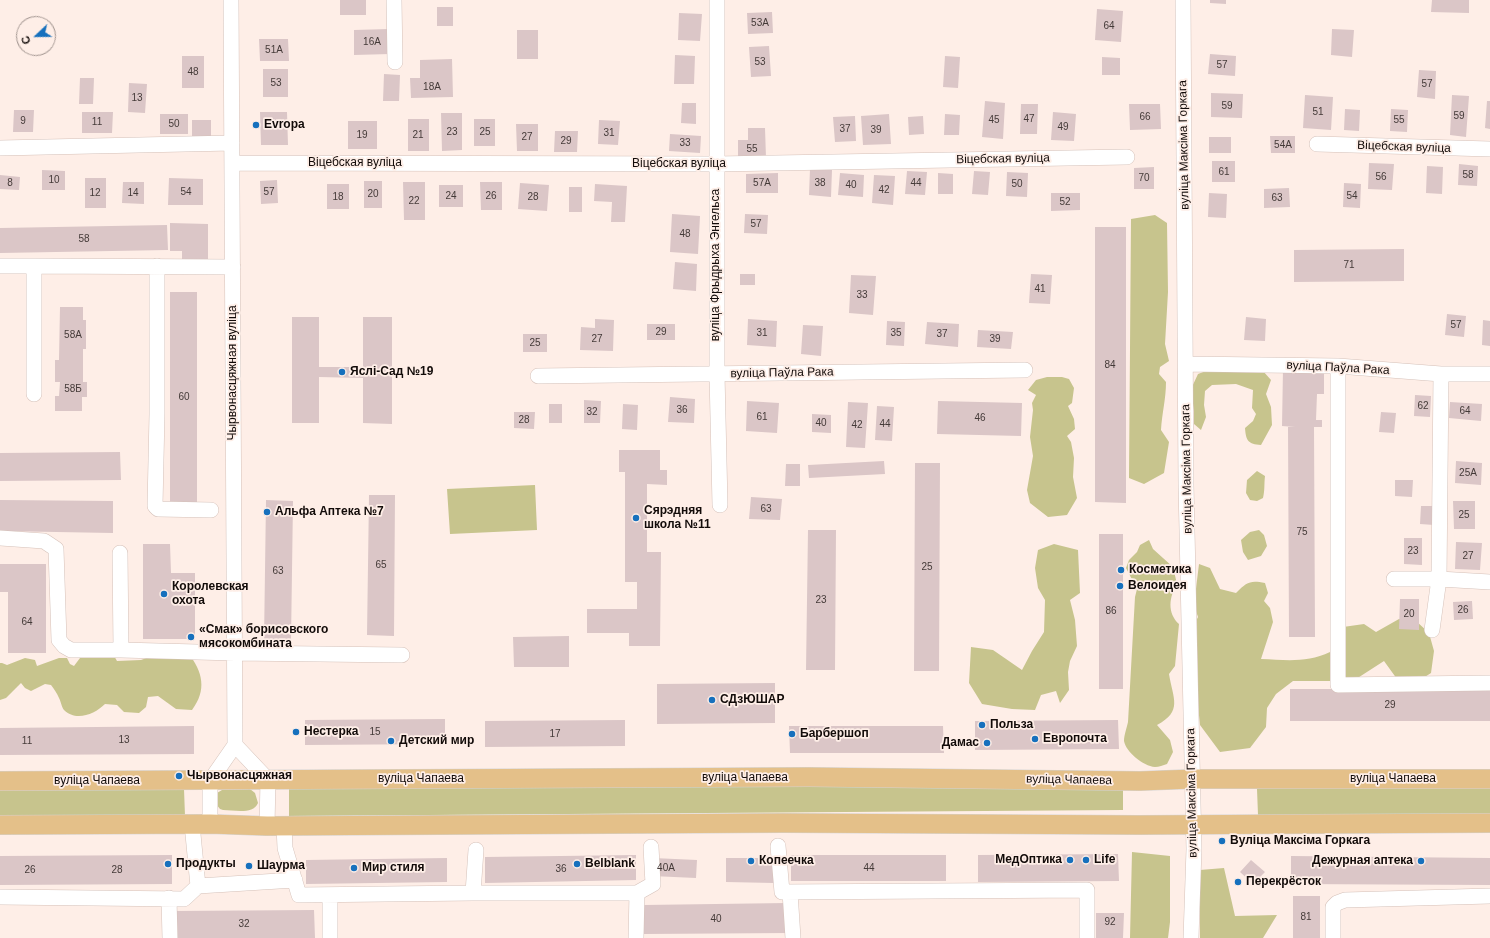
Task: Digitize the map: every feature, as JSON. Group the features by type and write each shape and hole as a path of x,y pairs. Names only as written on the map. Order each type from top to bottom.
{"main road":[{"name":"вуліца Чапаева","path":"0,781 791,778 1132,781 1193,779 1490,779"},
{"path":"0,825 201,824 275,826 776,823 1193,825 1490,823"}],"street":[{"name":"Чырвонасцяжная вуліца","path":"231,0 235,745"},
{"path":"394,0 395,62"},
{"name":"вуліца Фрыдрыха Энгельса","path":"718,0 716,164 717,374 720,505"},
{"name":"вуліца Максіма Горкага","path":"1183,0 1186,485 1193,779 1192,938"},
{"path":"0,148 232,142"},
{"name":"Віцебская вуліца","path":"1317,144 1490,149"},
{"name":"Віцебская вуліца","path":"232,163 716,164 1126,157"},
{"path":"0,266 233,267"},
{"path":"34,266 34,394"},
{"path":"157,266 157,414 155,506 158,509 211,510"},
{"name":"вуліца Паўла Рака","path":"1186,364 1338,366 1441,374 1490,374"},
{"path":"1338,366 1338,684 1490,683"},
{"name":"вуліца Паўла Рака","path":"538,376 1025,370"},
{"path":"1432,630 1439,579 1441,374"},
{"path":"0,538 44,541 56,549 59,640 64,646 71,650 402,655"},
{"path":"120,553 121,650"},
{"path":"1394,579 1439,579 1490,582"},
{"path":"198,886 201,824 210,780 235,745 268,780 275,826 285,848 299,895 637,893 653,884 651,847"},
{"path":"778,846 782,892 1087,890 1087,938"},
{"path":"473,893 476,850"},
{"path":"0,897 184,898 198,886 295,880"},
{"path":"790,892 793,938"},
{"path":"636,938 637,893"},
{"path":"330,895 330,938"},
{"path":"1333,938 1333,907 1336,903 1345,900 1490,896"},
{"path":"169,898 170,938"}],"shaded area":[{"path":"1155,215 1167,223 1168,292 1165,344 1169,361 1160,367 1159,374 1166,382 1161,430 1169,442 1164,473 1144,484 1129,478 1131,219"},
{"path":"1206,371 1263,371 1271,380 1266,394 1271,407 1272,425 1261,445 1250,443 1245,432 1245,428 1253,421 1256,414 1252,408 1253,390 1236,384 1212,385 1205,391 1204,405 1206,417 1201,430 1194,424 1191,389 1198,374"},
{"path":"1047,377 1062,377 1069,379 1074,388 1072,403 1068,406 1074,419 1075,429 1067,436 1071,442 1074,458 1073,477 1077,498 1067,515 1048,517 1030,503 1027,490 1033,456 1030,437 1033,410 1032,403 1036,395 1028,390 1036,380"},
{"path":"1257,471 1265,476 1263,498 1257,501 1250,500 1246,493 1247,480"},
{"path":"535,485 537,530 450,534 447,489"},
{"path":"1259,530 1264,535 1267,546 1261,556 1248,560 1243,552 1241,540 1250,532"},
{"path":"1149,540 1153,549 1173,567 1177,584 1172,594 1170,605 1172,615 1179,624 1175,666 1169,674 1174,697 1173,709 1165,720 1157,725 1170,740 1173,752 1167,764 1155,767 1145,764 1136,758 1128,750 1124,741 1128,722 1135,597 1137,589 1126,568 1129,560 1137,552 1140,545"},
{"path":"1054,544 1078,550 1080,593 1070,600 1075,620 1077,646 1070,661 1068,672 1069,690 1060,703 1056,691 1041,695 1035,710 1012,709 982,704 969,683 971,647 993,650 1022,670 1044,632 1045,600 1038,588 1035,568 1038,550"},
{"path":"1199,564 1210,568 1220,589 1236,593 1243,586 1249,583 1265,583 1268,593 1264,601 1270,608 1273,622 1261,659 1296,660 1321,656 1330,652 1332,636 1343,627 1364,624 1376,632 1399,619 1415,620 1429,633 1434,651 1431,673 1417,682 1397,679 1384,661 1353,681 1293,681 1276,694 1267,708 1266,727 1250,748 1220,752 1200,725 1194,667 1193,627 1198,617 1194,605"},
{"path":"92,650 113,654 117,661 141,660 152,656 188,653 200,674 201,688 197,703 192,710 176,709 158,696 148,697 146,707 139,713 124,712 117,705 105,704 101,708 91,713 74,716 63,709 57,694 51,685 45,684 31,691 25,688 21,683 6,698 0,700 0,663 7,665 25,658 35,660 37,666 59,658 67,658 70,664 74,666 80,658"},
{"path":"1123,782 1123,810 289,816 289,785"},
{"path":"1490,788 1490,816 1258,815 1257,789"},
{"path":"0,789 184,789 185,816 0,816"},
{"path":"250,789 255,793 258,803 256,807 252,809 243,811 223,810 216,804 217,793 222,790"},
{"path":"1132,852 1170,856 1170,922 1168,938 1130,938"},
{"path":"1224,868 1235,916 1277,915 1263,938 1200,938 1200,870"}],"building":[{"path":"340,0 366,0 366,15 340,15"},
{"path":"1210,0 1226,0 1226,4 1210,3"},
{"path":"1432,0 1469,0 1469,13 1431,12"},
{"path":"437,7 453,7 453,26 437,26"},
{"path":"1097,9 1123,11 1121,42 1095,40"},
{"path":"772,12 773,33 748,34 747,13"},
{"path":"679,13 702,14 700,41 678,40"},
{"path":"389,29 390,54 354,55 354,30"},
{"path":"1332,29 1354,30 1352,57 1331,55"},
{"path":"517,30 538,30 538,59 517,59"},
{"path":"259,39 288,39 289,61 260,61"},
{"path":"769,46 771,76 751,77 749,47"},
{"path":"1210,54 1236,56 1235,76 1208,74"},
{"path":"675,55 695,56 694,84 674,84"},
{"path":"182,56 204,56 204,88 182,88"},
{"path":"945,56 960,57 958,88 943,87"},
{"path":"1102,57 1120,58 1120,75 1102,75"},
{"path":"452,59 453,97 411,98 410,78 420,78 420,60"},
{"path":"263,69 288,69 288,97 263,97"},
{"path":"1419,70 1436,71 1435,99 1417,97"},
{"path":"384,74 400,75 399,101 383,101"},
{"path":"80,78 94,78 93,104 79,104"},
{"path":"129,83 147,84 145,113 128,112"},
{"path":"1211,93 1243,94 1242,118 1211,117"},
{"path":"1305,95 1333,97 1331,130 1303,128"},
{"path":"1452,95 1469,96 1466,137 1450,135"},
{"path":"985,101 1005,103 1003,139 982,137"},
{"path":"1487,101 1490,101 1490,129 1485,128"},
{"path":"682,103 696,103 696,124 681,123"},
{"path":"1021,104 1038,104 1037,134 1020,134"},
{"path":"1129,104 1160,104 1161,129 1130,130"},
{"path":"1345,109 1360,110 1359,131 1344,130"},
{"path":"1391,109 1408,110 1407,132 1390,131"},
{"path":"14,110 34,110 33,132 13,132"},
{"path":"82,112 113,112 112,133 82,133"},
{"path":"260,112 287,112 288,145 261,145"},
{"path":"1053,112 1076,114 1074,141 1051,140"},
{"path":"441,113 462,113 462,150 442,151"},
{"path":"160,114 188,114 188,134 160,134"},
{"path":"889,114 891,144 863,145 861,116"},
{"path":"945,114 960,115 959,135 944,135"},
{"path":"855,116 856,141 835,142 833,117"},
{"path":"923,116 924,134 909,135 908,117"},
{"path":"408,119 429,119 429,151 408,151"},
{"path":"474,119 495,119 495,146 474,146"},
{"path":"192,120 211,120 211,136 192,136"},
{"path":"599,120 620,121 618,145 598,144"},
{"path":"348,121 377,121 377,149 348,149"},
{"path":"516,124 538,124 538,151 517,151"},
{"path":"748,128 765,128 766,158 738,158 738,140 748,140"},
{"path":"555,131 578,131 577,152 554,152"},
{"path":"670,134 701,136 700,153 669,151"},
{"path":"1270,136 1295,136 1295,153 1271,153"},
{"path":"1209,137 1231,137 1231,153 1209,153"},
{"path":"1212,161 1235,161 1235,182 1212,182"},
{"path":"1369,163 1394,164 1392,190 1368,189"},
{"path":"1459,164 1478,166 1477,186 1458,185"},
{"path":"1427,166 1443,167 1442,194 1426,193"},
{"path":"1154,167 1154,189 1134,189 1134,168"},
{"path":"810,169 832,170 831,197 809,195"},
{"path":"42,170 65,171 65,190 42,190"},
{"path":"907,171 927,172 925,195 905,194"},
{"path":"974,171 990,172 988,195 972,194"},
{"path":"1007,172 1028,173 1027,197 1006,196"},
{"path":"778,173 778,193 746,193 746,174"},
{"path":"840,173 864,175 863,197 838,195"},
{"path":"938,173 953,174 953,194 938,194"},
{"path":"0,175 20,177 19,190 0,189"},
{"path":"874,175 895,176 893,205 872,203"},
{"path":"85,178 106,178 106,208 85,208"},
{"path":"169,178 203,179 203,205 168,205"},
{"path":"277,180 278,203 261,204 260,181"},
{"path":"364,181 382,181 382,208 364,208"},
{"path":"123,182 144,182 144,204 122,203"},
{"path":"403,182 425,182 425,220 404,220"},
{"path":"480,182 502,182 502,210 481,210"},
{"path":"520,183 549,185 547,211 518,209"},
{"path":"1344,183 1361,184 1360,208 1343,207"},
{"path":"327,184 349,184 349,209 327,209"},
{"path":"595,184 627,186 625,222 611,222 612,202 594,201"},
{"path":"439,185 463,185 463,207 439,207"},
{"path":"569,187 582,187 582,212 569,212"},
{"path":"1289,188 1290,207 1264,208 1264,189"},
{"path":"1051,193 1080,193 1080,210 1051,211"},
{"path":"1209,193 1227,194 1226,218 1208,217"},
{"path":"672,214 700,216 698,254 670,252"},
{"path":"745,214 768,215 767,234 744,233"},
{"path":"170,223 208,224 208,263 182,263 182,251 170,251"},
{"path":"167,225 168,250 0,253 0,228"},
{"path":"1095,227 1126,227 1126,503 1095,502"},
{"path":"1404,249 1404,281 1294,282 1294,250"},
{"path":"675,262 697,264 696,291 673,289"},
{"path":"740,274 755,274 755,285 740,285"},
{"path":"1031,274 1052,275 1050,304 1029,303"},
{"path":"851,275 876,276 873,315 849,313"},
{"path":"170,292 197,292 197,502 170,502"},
{"path":"60,307 83,307 83,320 86,320 86,349 83,349 83,382 87,382 87,397 82,397 82,411 55,411 55,396 59,396 60,382 55,382 55,360 59,360"},
{"path":"1447,314 1466,316 1464,337 1445,335"},
{"name":"Яслі-Сад №19","path":"292,317 319,317 319,367 363,367 363,317 392,317 392,424 363,423 363,378 319,377 319,423 292,423"},
{"path":"1246,317 1266,319 1265,341 1244,340"},
{"path":"595,319 614,320 613,351 580,350 581,327 595,328"},
{"path":"748,319 777,321 776,347 747,345"},
{"path":"1483,320 1490,321 1490,346 1482,345"},
{"path":"887,321 905,322 904,346 886,345"},
{"path":"927,322 959,324 958,347 925,344"},
{"path":"647,324 675,324 675,340 647,340"},
{"path":"803,325 823,326 821,356 801,354"},
{"path":"978,330 1013,332 1011,349 977,347"},
{"path":"523,334 547,334 547,352 523,352"},
{"path":"1283,369 1324,370 1324,394 1317,394 1316,420 1322,420 1322,427 1314,427 1315,637 1289,637 1288,427 1295,427 1282,426"},
{"path":"1415,395 1431,396 1430,417 1414,416"},
{"path":"670,397 695,399 694,423 668,422"},
{"path":"584,400 601,401 600,423 584,423"},
{"path":"747,401 779,403 777,433 746,431"},
{"path":"938,401 1022,403 1021,436 937,434"},
{"path":"848,402 868,403 865,448 846,447"},
{"path":"1450,402 1482,404 1481,421 1449,418"},
{"path":"549,404 562,404 562,423 549,423"},
{"path":"623,404 638,405 637,430 622,429"},
{"path":"877,406 894,407 892,441 875,440"},
{"path":"514,412 535,412 534,429 514,428"},
{"path":"1381,412 1396,413 1394,433 1379,432"},
{"path":"812,414 831,415 831,433 812,432"},
{"name":"Сярэдняя школа №11","path":"619,450 660,450 660,470 667,470 667,485 647,484 647,552 661,552 660,646 629,646 629,633 587,633 587,609 637,609 637,582 625,582 625,472 619,472"},
{"path":"120,452 121,480 0,481 0,453"},
{"path":"884,461 885,474 809,478 808,465"},
{"path":"1456,461 1482,463 1481,485 1455,483"},
{"path":"915,463 940,463 939,671 914,671"},
{"path":"786,464 800,464 800,486 785,486"},
{"path":"1395,480 1413,480 1412,497 1395,496"},
{"path":"369,495 395,495 394,636 367,635"},
{"path":"751,497 782,499 780,520 749,519"},
{"path":"0,500 113,501 113,533 0,531"},
{"path":"266,500 293,501 291,641 264,641"},
{"path":"1453,501 1475,501 1475,529 1454,529"},
{"path":"1421,506 1434,506 1434,525 1420,524"},
{"path":"808,530 836,530 835,670 806,670"},
{"path":"1099,534 1123,534 1123,689 1099,689"},
{"path":"1404,538 1422,538 1422,565 1404,564"},
{"path":"1456,542 1482,543 1480,570 1455,569"},
{"path":"143,544 170,544 171,573 195,573 195,639 143,639"},
{"path":"0,564 46,564 46,653 8,653 8,592 0,592"},
{"path":"1400,599 1419,599 1419,630 1399,629"},
{"path":"1472,601 1473,619 1454,620 1453,602"},
{"path":"569,636 569,667 514,667 513,637"},
{"path":"775,683 775,723 657,724 657,684"},
{"path":"1290,689 1490,689 1490,721 1290,721"},
{"path":"445,719 445,744 305,745 305,720"},
{"path":"625,720 625,746 485,747 485,721"},
{"path":"1118,720 1119,749 975,750 975,721"},
{"path":"194,726 194,754 0,755 0,728"},
{"path":"789,726 943,726 944,753 790,753"},
{"path":"1118,854 1119,881 978,882 978,855"},
{"path":"172,855 172,884 0,885 0,856"},
{"path":"636,855 636,880 485,883 485,857"},
{"path":"791,855 946,855 946,881 791,881"},
{"path":"1291,856 1490,858 1490,885 1291,884"},
{"path":"447,858 447,882 306,884 306,860"},
{"path":"653,858 697,860 696,878 652,876"},
{"path":"726,858 774,858 774,883 726,882"},
{"path":"1251,860 1265,872 1253,884 1240,872"},
{"path":"1293,896 1320,896 1320,938 1293,938"},
{"path":"787,903 789,933 644,934 644,905"},
{"path":"314,910 315,938 174,938 173,911"},
{"path":"1096,913 1124,913 1123,938 1096,938"}],"place":[{"name":"Evropa","path":"256,125"},
{"name":"Яслі-Сад №19","path":"342,372"},
{"name":"Альфа Аптека №7","path":"267,512"},
{"name":"Сярэдняя школа №11","path":"636,518"},
{"name":"Косметика","path":"1121,570"},
{"name":"Велоидея","path":"1120,586"},
{"name":"Королевская охота","path":"164,594"},
{"name":"«Смак» борисовского мясокомбината","path":"191,637"},
{"name":"СДзЮШАР","path":"712,700"},
{"name":"Польза","path":"982,725"},
{"name":"Нестерка","path":"296,732"},
{"name":"Барбершоп","path":"792,734"},
{"name":"Европочта","path":"1035,739"},
{"name":"Детский мир","path":"391,741"},
{"name":"Дамас","path":"987,743"},
{"name":"Чырвонасцяжная","path":"179,776"},
{"name":"Вуліца Максіма Горкага","path":"1222,841"},
{"name":"МедОптика","path":"1070,860"},
{"name":"Life","path":"1086,860"},
{"name":"Копеечка","path":"751,861"},
{"name":"Дежурная аптека","path":"1421,861"},
{"name":"Продукты","path":"168,864"},
{"name":"Belblank","path":"577,864"},
{"name":"Шаурма","path":"249,866"},
{"name":"Мир стиля","path":"354,868"},
{"name":"Перекрёсток","path":"1238,882"}]}
